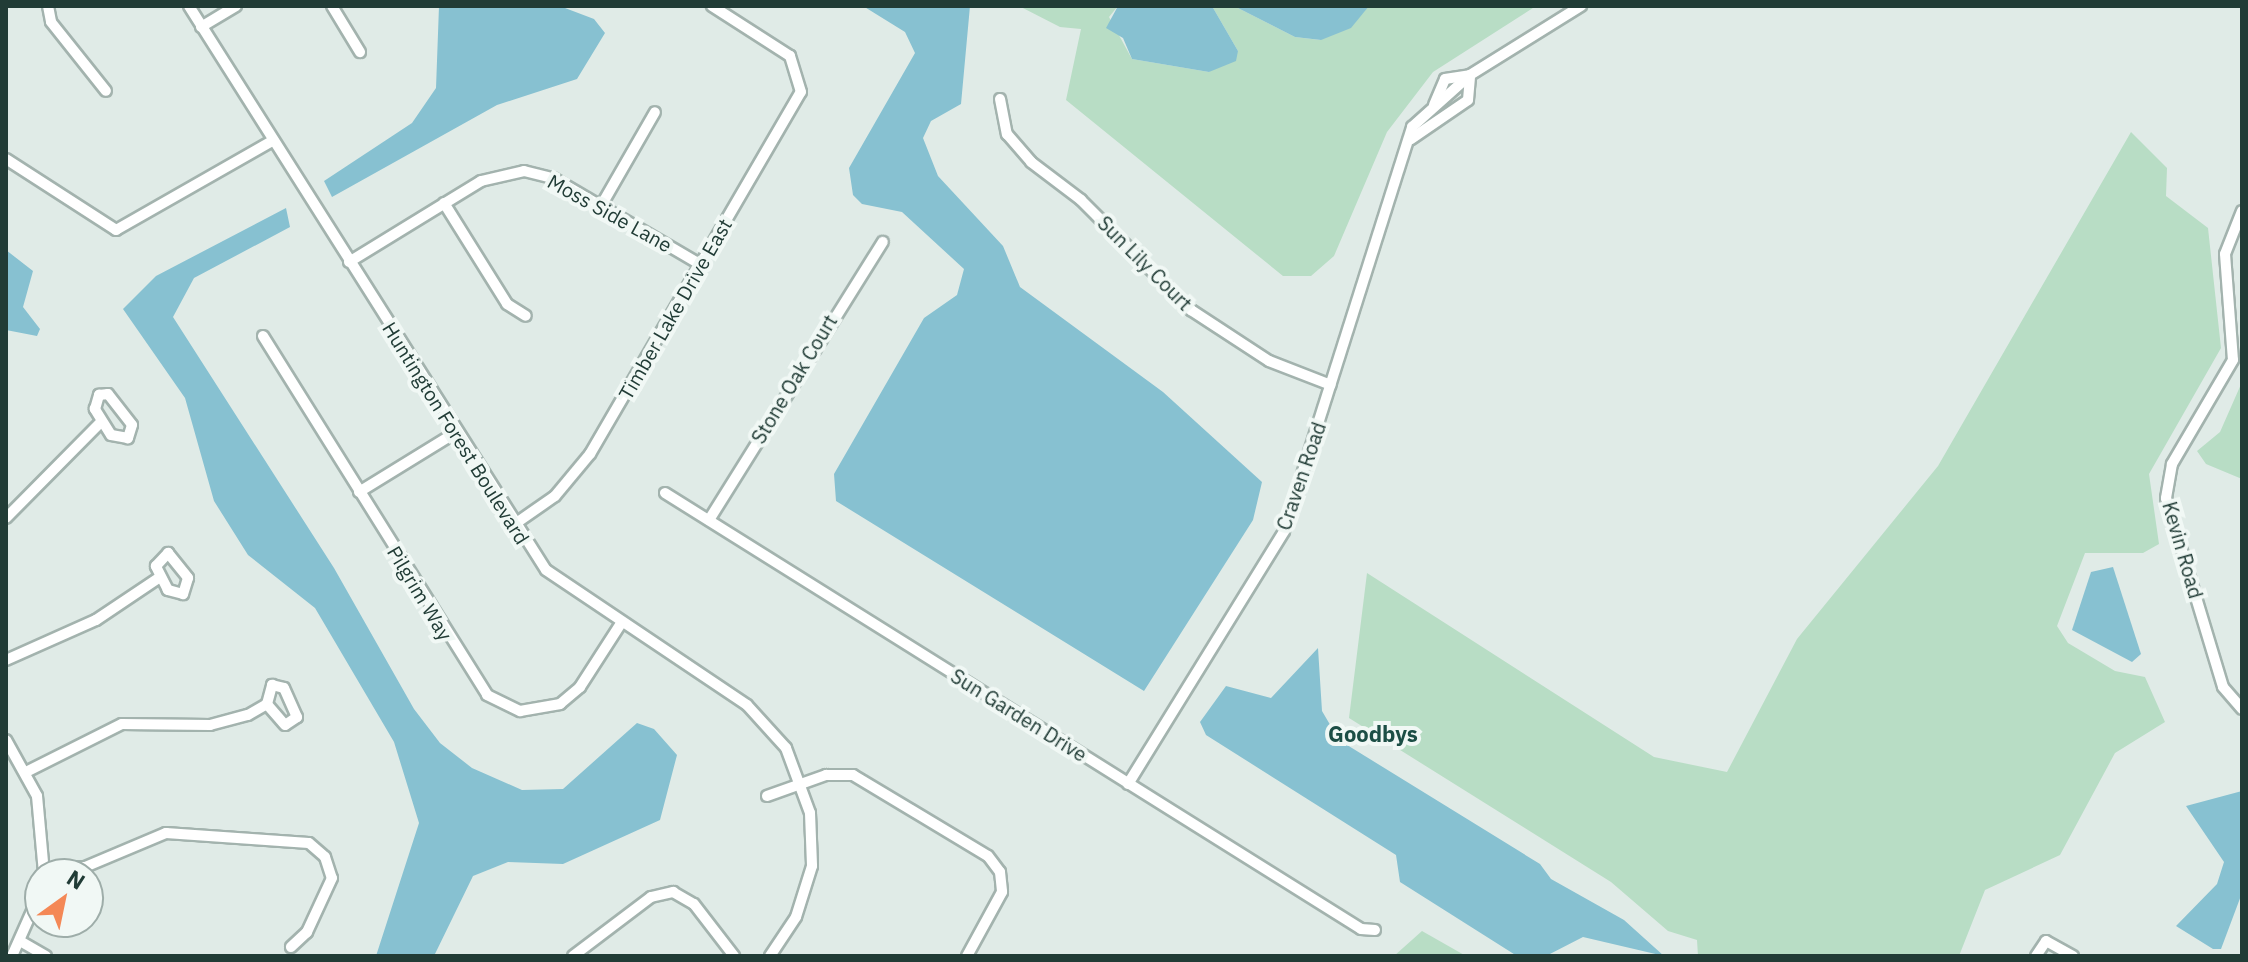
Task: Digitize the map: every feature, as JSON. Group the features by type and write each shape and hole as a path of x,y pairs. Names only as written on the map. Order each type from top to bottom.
{"street":[{"path":"48,6 51,22 106,91"},
{"name":"Huntington Forest Boulevard","path":"189,6 512,526 556,580 620,625 747,705 786,748 801,783 812,866 796,917 770,956"},
{"path":"201,27 236,6"},
{"path":"332,6 360,52"},
{"name":"Timber Lake Drive East","path":"512,526 555,496 590,454 797,103 799,69 712,6"},
{"name":"Craven Road","path":"1128,784 1284,531 1411,139 1437,109 1445,79 1470,75 1581,6"},
{"name":"Craven Road","path":"1437,109 1468,100 1470,75"},
{"name":"Sun Lily Court","path":"1000,99 1007,134 1031,162 1081,200 1191,310 1269,361 1331,385"},
{"path":"601,206 655,112"},
{"path":"6,159 116,230 272,141"},
{"name":"Moss Side Lane","path":"349,262 481,181 524,171 601,206 701,265"},
{"path":"444,203 507,304 526,316"},
{"name":"Kevin Road","path":"2242,211 2225,254 2233,360 2172,464 2166,498 2223,687 2242,709"},
{"name":"Stone Oak Court","path":"709,520 883,242"},
{"name":"Pilgrim Way","path":"263,336 478,686 496,702 533,711 569,699 620,625"},
{"path":"108,394 132,433 119,439 101,422 95,401 108,394"},
{"path":"6,518 101,422"},
{"path":"359,492 455,433"},
{"name":"Sun Garden Drive","path":"665,493 1361,929 1375,930"},
{"path":"6,660 96,620 160,577"},
{"path":"26,772 122,724 210,725 267,704"},
{"path":"6,740 26,772 44,825 45,858"},
{"path":"767,796 801,783 839,774 869,781 988,856 1000,872 1000,900 967,956"},
{"path":"104,859 166,833 297,842 321,851 330,888 291,947"},
{"path":"573,956 651,897 673,892 694,904 734,956"},
{"path":"12,956 24,931"},
{"path":"20,941 46,956"},
{"path":"2036,956 2046,941 2073,956"}],"green space":[{"path":"1019,6 1118,6 1109,17 1132,59 1209,72 1238,51 1212,6 1234,6 1295,37 1320,40 1369,6 1536,6 1433,72 1387,132 1334,256 1311,276 1283,276 1066,100 1081,29 1060,27"},
{"path":"2131,132 2167,168 2166,196 2208,228 2221,348 2149,474 2159,544 2143,553 2085,553 2057,626 2068,643 2115,671 2145,677 2165,722 2115,753 2060,855 1985,890 1959,956 1698,956 1697,940 1668,931 1611,882 1349,718 1367,573 1654,757 1727,772 1797,639 1938,466"},
{"path":"2242,382 2242,479 2206,464 2197,451 2220,432"},
{"path":"1422,931 1466,956 1394,956"}],"water":[{"path":"439,6 565,8 594,19 605,33 577,79 497,105 332,197 324,181 412,123 436,88"},
{"path":"863,6 970,6 961,104 931,121 923,138 938,176 1003,246 1020,287 1163,392 1262,482 1253,520 1144,691 836,501 834,474 924,318 957,295 964,269 902,212 862,204 853,195 849,168 915,53 905,32"},
{"path":"1118,6 1212,6 1238,51 1236,61 1209,72 1132,59 1123,38 1106,28"},
{"path":"1234,6 1369,6 1351,28 1321,40 1295,37"},
{"path":"286,208 290,227 194,278 173,317 334,568 414,709 440,743 472,768 522,790 563,789 637,723 654,729 677,755 660,820 563,864 508,862 473,876 434,956 376,956 419,823 394,742 315,608 248,555 214,501 185,398 123,309 156,276"},
{"path":"6,250 33,271 23,307 40,329 37,336 6,330"},
{"path":"2113,567 2141,654 2132,662 2072,630 2091,572"},
{"path":"1318,648 1322,711 1339,740 1540,864 1551,879 1624,920 1664,956 1583,937 1546,956 1517,956 1400,882 1396,855 1206,735 1200,722 1226,686 1271,698"},
{"path":"2242,791 2242,893 2221,949 2213,949 2176,926 2217,884 2224,862 2186,806"}],"district":[{"name":"Goodbys","path":"1373,734"}]}
